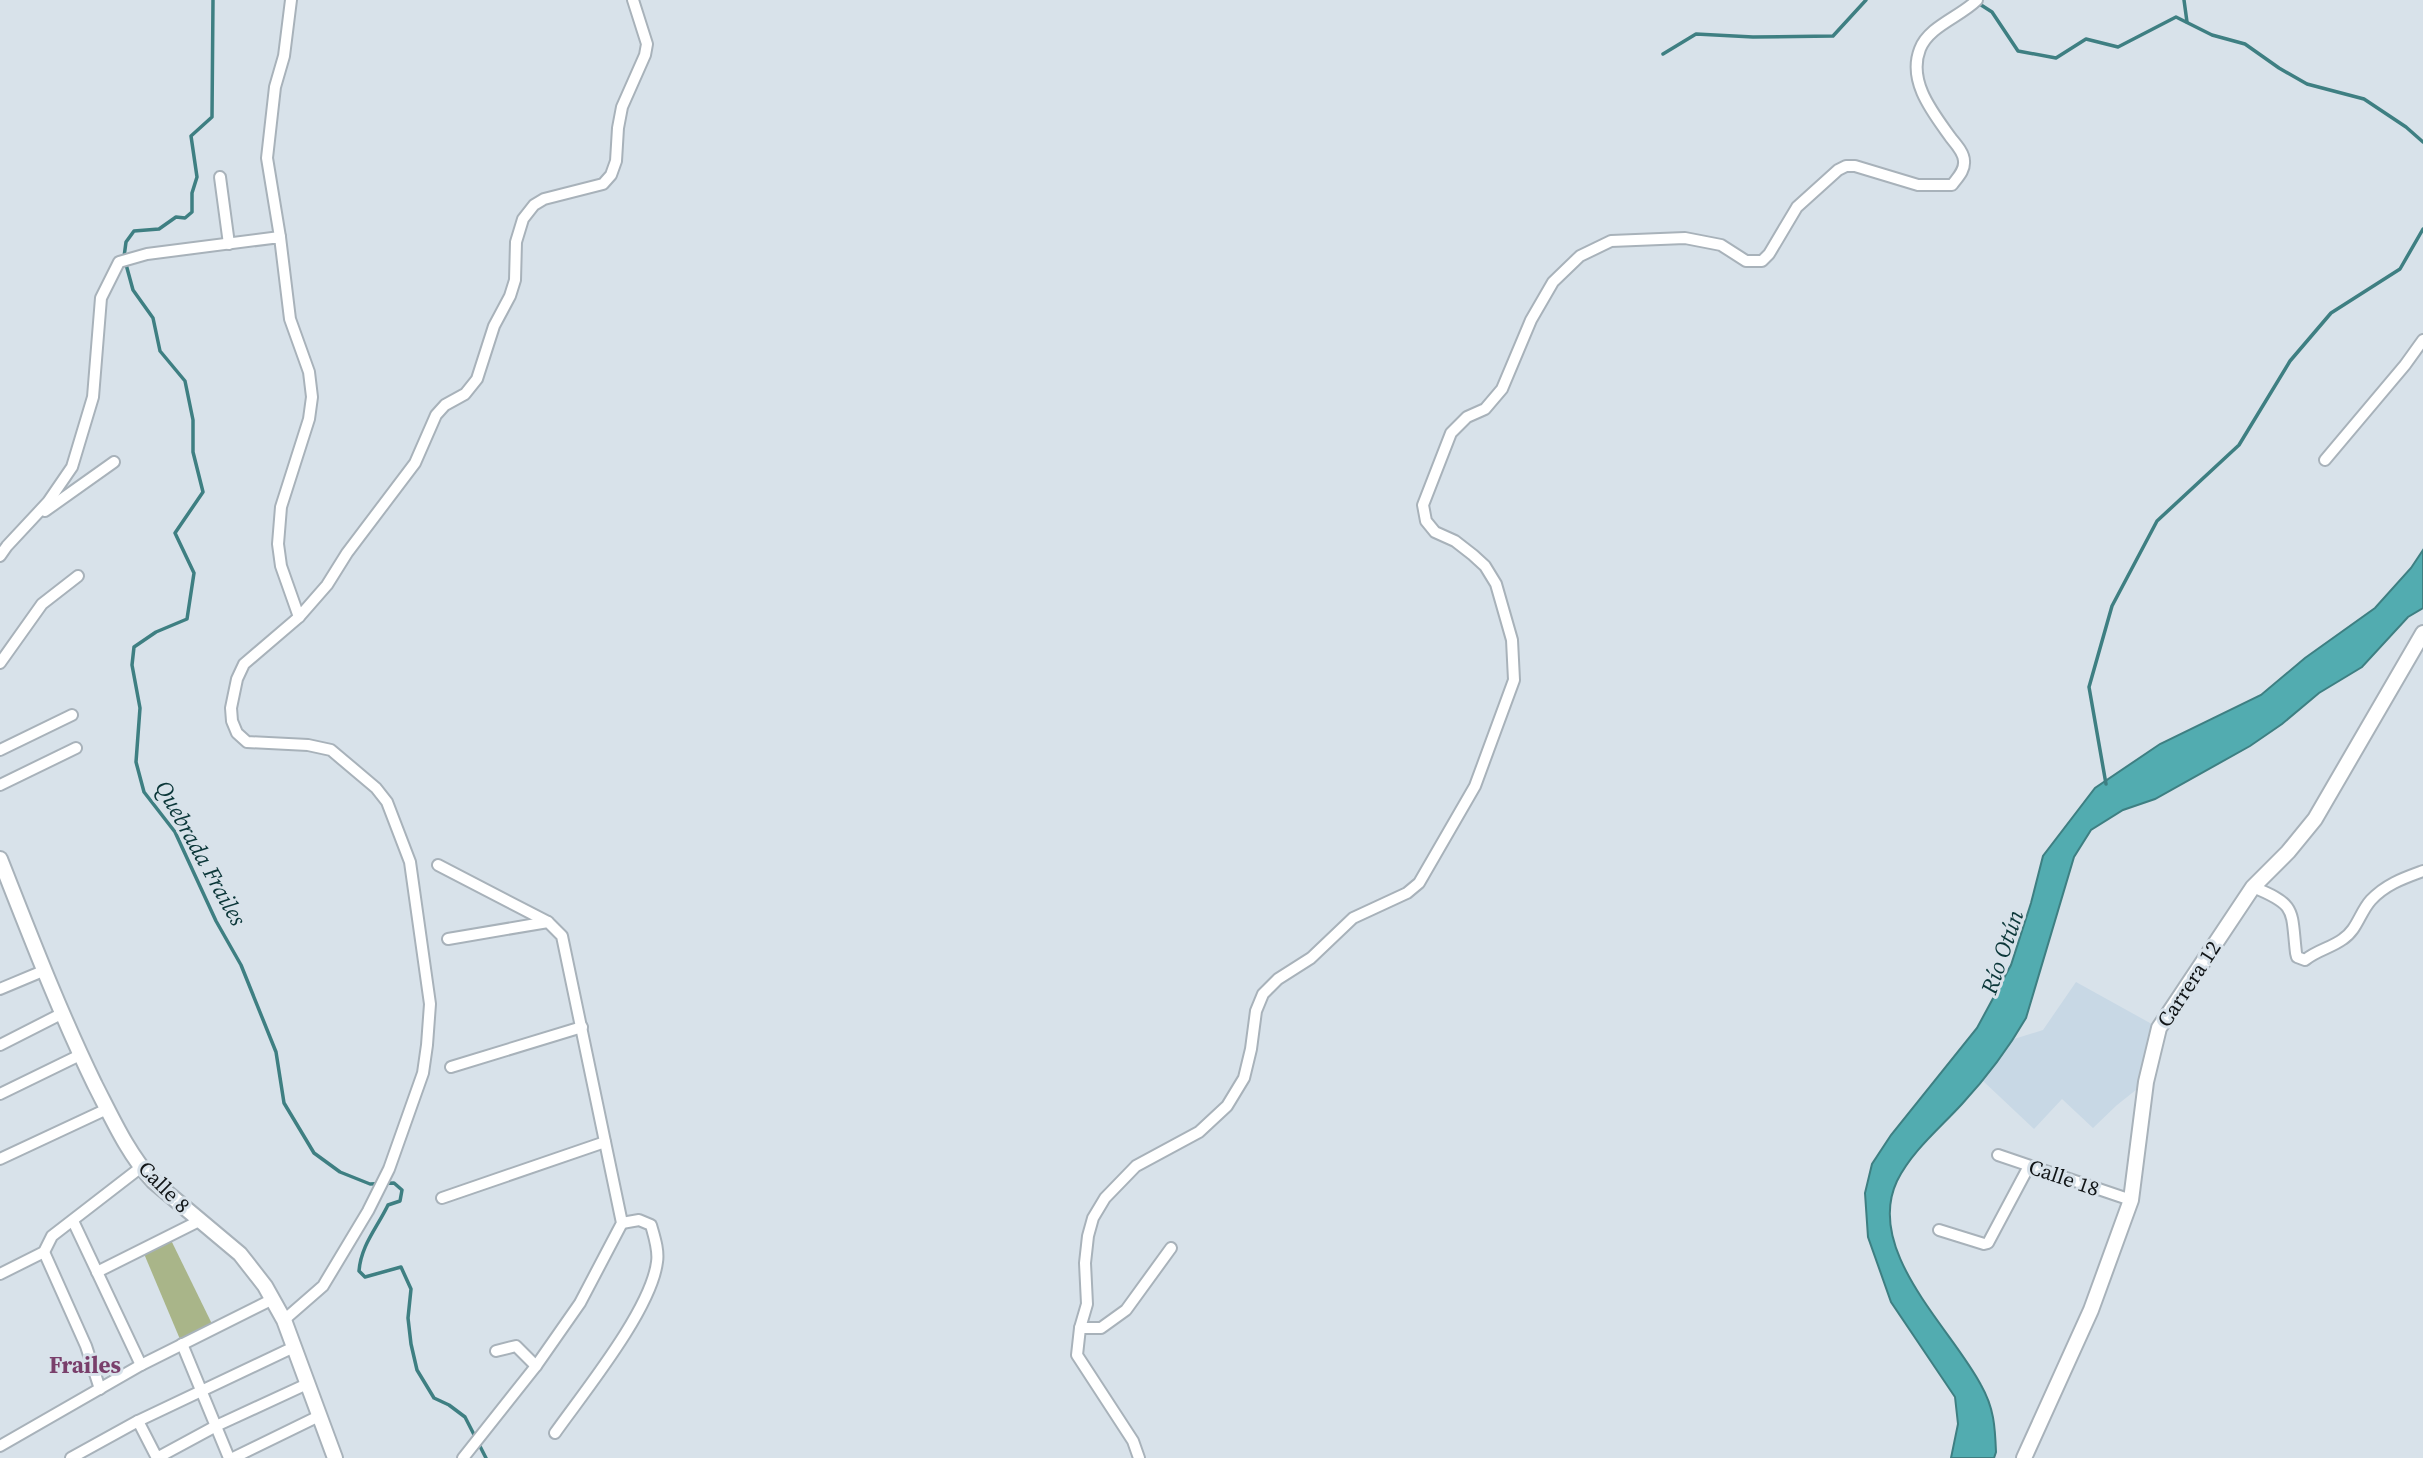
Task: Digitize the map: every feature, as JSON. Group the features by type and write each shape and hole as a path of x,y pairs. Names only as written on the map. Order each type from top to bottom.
{"street":[{"path":"291,0 284,55 275,87 267,158 280,237 289,319 309,372 312,397 309,419 281,508 278,544 281,566 299,617"},
{"path":"284,1320 323,1286 368,1211 388,1168 423,1073 430,1004 410,862 387,802 376,788 331,750 308,745 247,742 237,733 232,721 231,708 235,689 244,664 299,617 327,585 347,553 415,463 436,415 445,405 465,394 477,379 494,326 515,281 516,242 523,219 534,205 544,199 603,184 611,175 616,161 622,107 645,55 647,44 632,0"},
{"path":"1139,1458 1133,1441 1077,1355 1080,1328 1087,1304 1085,1263 1093,1218 1105,1198 1136,1166 1199,1132 1227,1106 1244,1078 1256,1011 1263,994 1278,979 1311,958 1353,918 1407,893 1419,883 1475,786 1514,680 1512,640 1496,584 1485,566 1455,541 1434,532 1426,521 1423,505 1451,433 1467,417 1485,409 1502,389 1537,310 1553,282 1580,256 1611,241 1685,238 1721,246 1746,261 1762,261 1797,207 1846,166 1855,166 1918,185 1952,185 1961,174 1965,162 1960,150 1923,95 1917,63 1920,48 1931,33 1973,4"},
{"path":"220,177 229,244"},
{"path":"0,556 48,502 72,467 93,397 101,298 122,260 147,254 280,237"},
{"path":"2325,460 2423,340"},
{"path":"26,525 114,463"},
{"path":"0,663 42,604 78,576"},
{"name":"Carrera 12","path":"2024,1458 2091,1310 2131,1200 2146,1082 2159,1028 2253,887 2288,852 2315,819 2423,633"},
{"path":"0,750 72,715"},
{"path":"0,785 76,748"},
{"name":"Calle 8","path":"0,859 61,1014 107,1109 140,1168 199,1222 240,1254 273,1299 284,1320 335,1458"},
{"path":"438,865 548,922 562,936 622,1223 580,1303 536,1366 464,1458"},
{"path":"2253,887 2278,897 2290,909 2294,921 2297,957 2305,960 2316,951 2344,939 2357,925 2371,900 2392,883 2423,871"},
{"path":"448,939 548,922"},
{"path":"0,989 44,971"},
{"path":"0,1045 61,1014"},
{"path":"451,1068 582,1027"},
{"path":"0,1094 80,1055"},
{"path":"0,1159 107,1109"},
{"path":"442,1198 605,1142"},
{"name":"Calle 18","path":"1998,1156 2131,1200"},
{"path":"1939,1230 1988,1243 2029,1166"},
{"path":"0,1274 44,1252 52,1237 140,1168"},
{"path":"555,1433 612,1351 646,1298 650,1286 657,1261 655,1239 650,1225 639,1220 622,1223"},
{"path":"73,1221 141,1365"},
{"path":"97,1272 199,1222"},
{"path":"1080,1328 1101,1328 1126,1310 1171,1248"},
{"path":"44,1252 86,1346 100,1389"},
{"path":"0,1446 141,1365 273,1299"},
{"path":"496,1351 529,1340"},
{"path":"182,1344 231,1458 319,1416"},
{"path":"516,1346 536,1366"},
{"path":"71,1458 138,1421 294,1347"},
{"path":"138,1421 157,1458 216,1426 307,1384"}],"shaded area":[{"path":"2076,982 2159,1028 2146,1082 2093,1128 2062,1099 2034,1129 1982,1080 2014,1039 2043,1030"}],"green space":[{"path":"169,1236 214,1328 182,1344 142,1249"}],"water":[{"name":"Río Otún","path":"2423,550 2423,608 2408,617 2362,667 2319,693 2250,746 2155,799 2123,810 2091,830 2074,857 2026,1018 1988,1074 1918,1150 1897,1181 1890,1208 1892,1235 1901,1262 1968,1363 1989,1402 1993,1417 1996,1452 1994,1458 1951,1458 1958,1424 1955,1397 1891,1302 1868,1237 1865,1193 1872,1164 1891,1135 1977,1028 2011,965 2043,856 2095,788 2160,744 2261,695 2305,658 2375,608 2411,568"}],"waterway":[{"name":"Quebrada Frailes","path":"213,0 212,117 191,136 197,177 192,193 192,212 185,218 176,217 159,229 134,231 126,242 124,257 133,290 153,318 160,351 185,381 193,420 193,452 203,492 175,533 194,573 187,619 156,632 134,647 132,665 140,708 136,762 144,792 175,832 216,921 241,965 276,1052 284,1103 314,1153 340,1172 370,1184 394,1183 402,1190 400,1201 388,1205 370,1237 359,1271 365,1277 401,1267 411,1289 408,1318 417,1370 434,1398 465,1417 486,1458"},
{"path":"1663,54 1696,34 1753,37 1833,36 1866,0"},
{"path":"2184,0 2187,22"},
{"path":"1978,3 1992,12 2018,51 2056,58 2086,39 2118,47 2176,17 2212,35 2245,44 2307,84 2364,99 2406,127 2423,142"},
{"path":"2106,784 2089,687 2112,606 2157,521 2239,445 2290,361 2331,313 2400,269 2423,229"}],"district":[{"name":"Frailes","path":"85,1365"}]}
